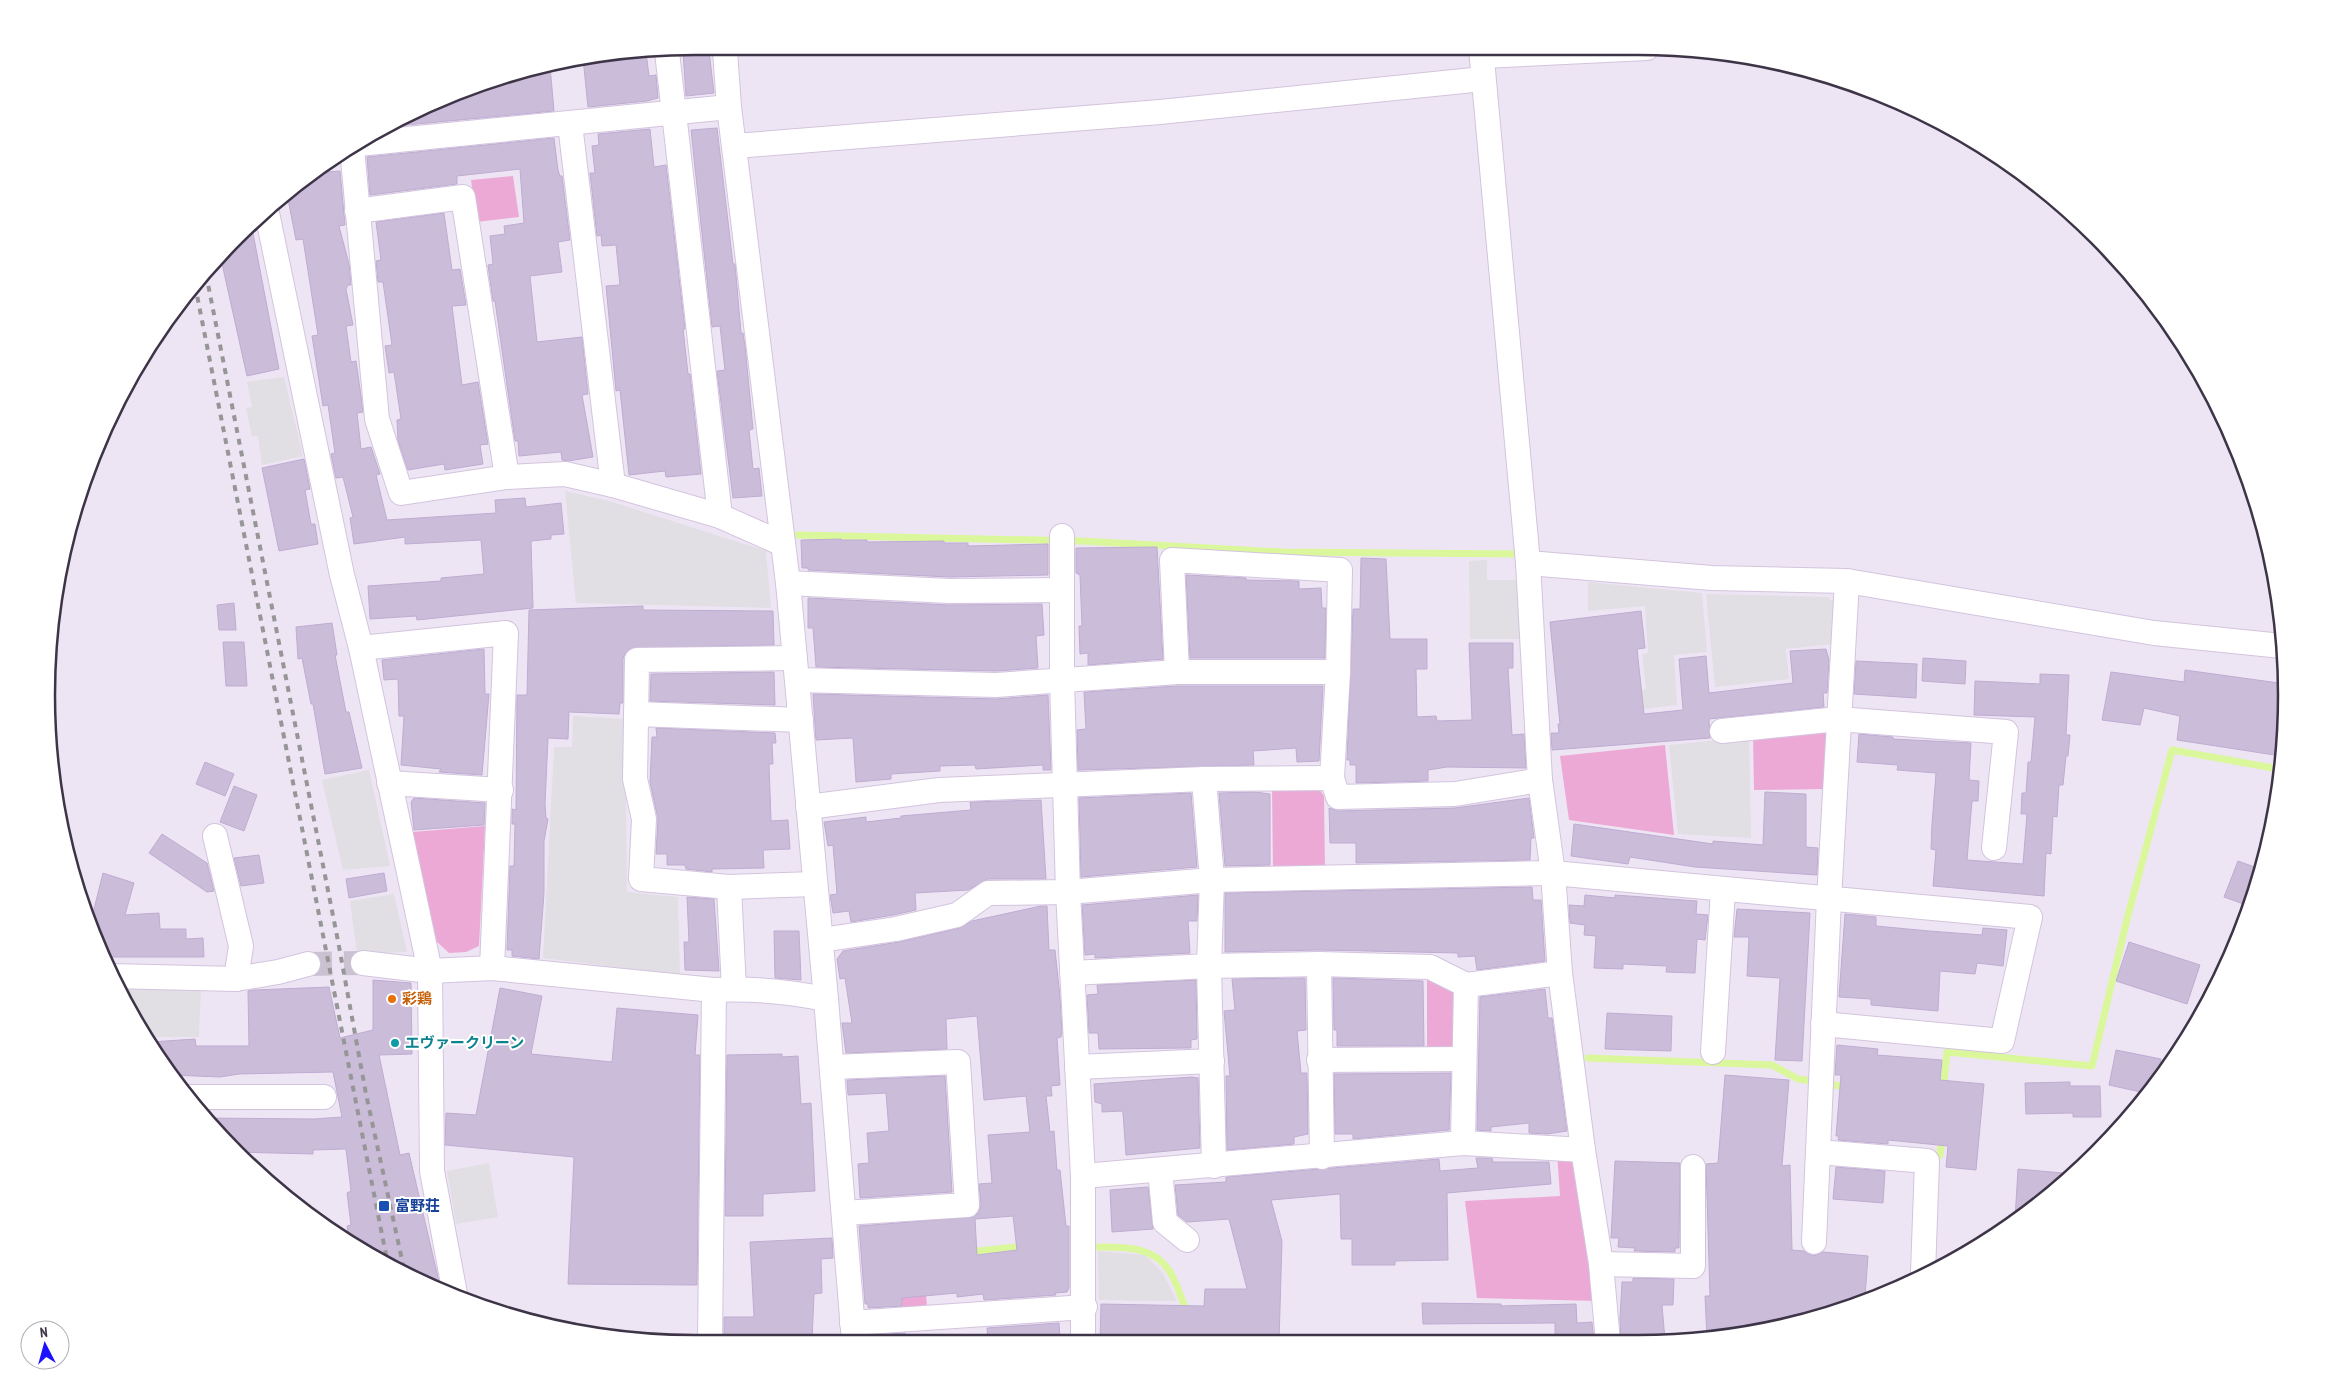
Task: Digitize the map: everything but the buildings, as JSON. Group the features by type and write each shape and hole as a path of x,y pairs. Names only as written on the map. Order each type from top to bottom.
{"street":[{"path":"725,55 729,107 788,584 808,807 804,885 821,940 815,997 832,1067 853,1333 1085,1307"},
{"path":"1481,55 1528,563 1540,780 1553,873 1560,973 1583,1150 1601,1264 1607,1335"},
{"path":"668,56 720,516"},
{"path":"735,146 1160,112 1482,79"},
{"path":"372,143 729,107"},
{"path":"570,124 613,485"},
{"path":"353,155 377,418 401,492 507,477 565,474 613,485 720,516 783,544"},
{"path":"357,211 462,197 507,477"},
{"path":"268,218 340,565 361,648 430,971 432,1171 454,1287"},
{"path":"1062,540 1062,680 1068,892 1083,1176 1084,1335"},
{"path":"1177,672 1172,560 1340,570 1338,672 1332,778 1338,797 1455,794 1540,780"},
{"path":"1528,563 1712,578 1847,581 2154,633 2276,645"},
{"path":"1814,1242 1829,899 1847,581"},
{"path":"788,584 950,591 1062,590"},
{"path":"361,648 506,633 501,790 492,968"},
{"path":"804,885 729,887 641,879 644,819 635,779 637,660 796,669 996,685 1177,672 1338,672"},
{"path":"636,714 801,720"},
{"path":"1722,731 1838,719 2006,732 1994,848"},
{"path":"808,807 939,790 1204,779 1332,778"},
{"path":"1204,779 1212,880 1209,966 1214,1166"},
{"path":"389,783 501,790"},
{"path":"216,836 241,946 236,979"},
{"path":"821,940 896,929 957,915 988,893 1068,892 1212,880 1553,873 2030,917 2002,1041 1823,1024"},
{"path":"710,1335 729,887"},
{"path":"1713,1052 1723,890"},
{"path":"363,963 430,971 492,968 815,997"},
{"path":"120,976 236,979 278,972 308,964"},
{"path":"1072,973 1209,966 1319,964 1430,968 1466,985 1560,973"},
{"path":"1319,964 1322,1157"},
{"path":"1463,1143 1463,1059 1466,985"},
{"path":"1319,1060 1463,1059"},
{"path":"1076,1067 1212,1061"},
{"path":"832,1067 958,1062 967,1205 844,1213"},
{"path":"197,1097 324,1096"},
{"path":"1083,1176 1322,1157 1463,1143 1583,1150"},
{"path":"1818,1152 1928,1161 1923,1268"},
{"path":"1601,1264 1693,1266 1693,1167"},
{"path":"1160,1170 1165,1222 1186,1240"}],"shaded area":[{"path":"513,176 519,217 477,222 471,180"},
{"path":"284,377 303,456 262,465 258,436 252,436 246,408 252,407 247,382"},
{"path":"565,491 609,501 766,551 771,608 576,603"},
{"path":"1487,560 1487,580 1523,580 1524,639 1470,639 1469,561"},
{"path":"1588,582 1702,593 1707,652 1674,655 1677,705 1560,719 1559,701 1646,689 1642,654 1648,653 1645,606 1588,611"},
{"path":"1706,594 1827,597 1836,603 1833,644 1786,649 1789,679 1715,687"},
{"path":"573,716 625,719 627,892 678,897 680,975 543,958 554,747 572,747"},
{"path":"1830,728 1826,789 1754,790 1753,734"},
{"path":"1749,737 1751,838 1678,834 1669,745"},
{"path":"1665,745 1674,835 1569,820 1560,756"},
{"path":"369,770 390,866 343,870 322,780"},
{"path":"1316,785 1324,796 1325,871 1273,872 1272,786"},
{"path":"485,826 479,946 466,952 449,953 436,941 412,832"},
{"path":"394,894 407,952 357,954 350,901"},
{"path":"1427,974 1459,992 1460,1053 1427,1054"},
{"path":"125,986 201,986 199,1037 154,1037"},
{"path":"1575,1152 1598,1301 1477,1298 1465,1201 1560,1196 1557,1153"},
{"path":"489,1163 498,1217 456,1224 447,1171"},
{"path":"1098,1251 1145,1255 1162,1272 1177,1301 1099,1300"},
{"path":"924,1267 927,1307 899,1309 895,1269"}],"waterway":[{"path":"798,535 1081,541 1283,552 1521,554"},
{"path":"1943,1089 1947,1052 2092,1066 2127,919 2172,750 2274,768"},
{"path":"1588,1058 1772,1065 1798,1079 1811,1081"},
{"path":"1832,1085 1850,1087"},
{"path":"1940,1155 1942,1138"},
{"path":"969,1252 1026,1246"},
{"path":"1096,1247 1135,1249 1153,1255 1161,1261 1171,1274 1187,1312"}],"tunnel":[{"path":"308,964 363,963"}],"railway":[{"path":"207,281 338,941 366,1094 403,1264"},
{"path":"197,294 386,1255"}],"place":[{"name":"彩鶏","path":"392,999"},
{"name":"エヴァークリーン","path":"395,1043"},
{"name":"富野荘","path":"384,1206"}]}
